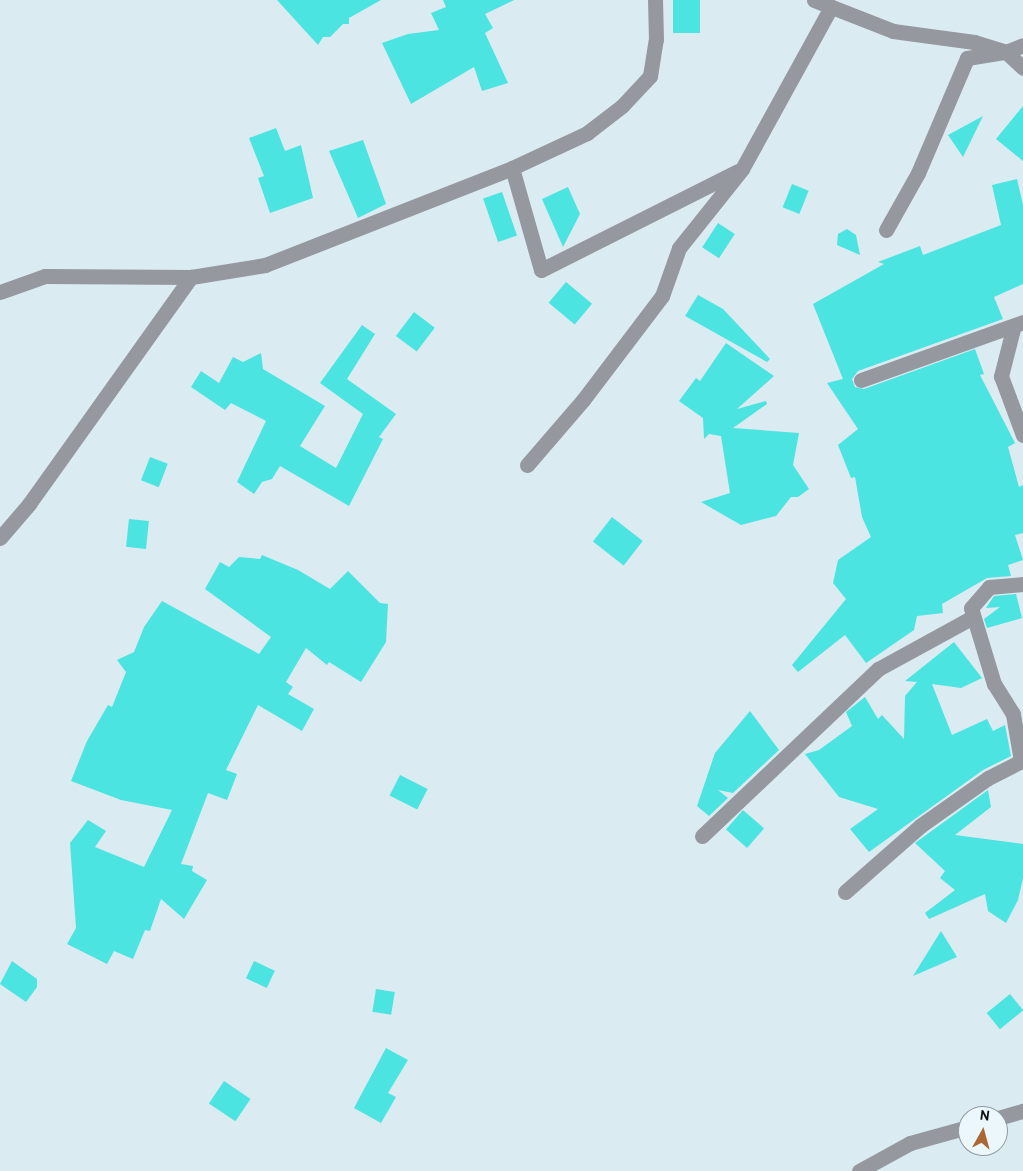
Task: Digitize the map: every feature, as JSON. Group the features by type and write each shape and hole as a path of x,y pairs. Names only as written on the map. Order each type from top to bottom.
{"street":[{"path":"0,292 45,276 191,277 265,265 512,168 587,133 622,106 650,76 656,40 655,0"},
{"path":"814,0 893,31 974,42 1006,52 1023,68"},
{"path":"527,464 582,400 662,296 680,248 742,169 831,7"},
{"path":"886,230 918,173 967,58 1006,52 1023,45"},
{"path":"512,168 541,270 742,169"},
{"path":"0,538 29,504 191,277"},
{"path":"861,380 940,349 1018,326"},
{"path":"1018,326 1001,376 1023,435"},
{"path":"845,892 920,826 988,778 1021,762 1013,714 994,684 971,608 989,587 1023,584"},
{"path":"702,836 878,669 974,616"},
{"path":"1008,1115 1023,1111"},
{"path":"859,1171 910,1143 958,1130"}],"building":[{"path":"277,0 381,0 349,18 349,24 343,24 330,37 323,37 318,45"},
{"path":"443,0 514,0 485,14 493,28 485,33 508,83 482,91 474,67 411,104 382,43 408,34 439,30 431,13 446,7"},
{"path":"673,0 700,0 700,33 673,33"},
{"path":"1023,106 1023,161 996,139"},
{"path":"983,116 963,157 948,135"},
{"path":"276,128 285,151 301,145 313,198 270,213 258,178 264,176 249,138"},
{"path":"363,140 386,204 358,218 329,151"},
{"path":"1017,179 1023,205 1023,284 994,297 1003,319 858,371 852,379 855,387 864,389 975,349 984,374 980,375 1015,443 1008,447 1019,487 1023,485 1023,533 1015,535 1023,560 1008,565 1011,576 987,578 942,604 943,613 917,616 914,630 866,663 845,635 798,672 792,665 846,599 833,583 838,560 871,537 862,517 855,477 851,478 838,445 858,429 827,383 843,379 813,304 884,264 878,262 920,246 923,255 1001,225 992,185"},
{"path":"792,184 809,191 799,214 783,207"},
{"path":"568,187 580,214 563,247 542,199"},
{"path":"502,192 517,235 498,242 483,199"},
{"path":"718,223 735,234 719,258 702,247"},
{"path":"847,229 856,235 860,255 837,245 838,234"},
{"path":"566,282 592,304 575,325 549,303"},
{"path":"698,295 723,309 770,359 767,362 685,316"},
{"path":"414,312 435,328 417,352 396,336"},
{"path":"362,325 375,334 347,379 396,414 379,437 383,439 349,506 280,466 272,479 262,482 254,494 237,482 266,421 231,403 225,410 191,387 201,371 219,383 233,357 243,362 261,353 263,369 325,406 300,446 336,468 363,414 320,383"},
{"path":"726,343 774,376 737,409 766,401 767,404 733,428 799,433 793,465 809,489 798,497 791,497 776,516 741,525 701,502 730,493 721,436 709,434 704,439 703,418 679,401 696,378 700,381"},
{"path":"150,457 168,464 159,487 141,480"},
{"path":"612,517 643,541 624,565 593,541"},
{"path":"129,519 149,521 146,549 126,547"},
{"path":"262,555 298,570 330,589 348,571 380,603 388,604 386,642 361,682 329,662 327,665 306,648 286,682 293,687 288,694 314,709 302,731 258,705 226,770 237,774 227,800 208,793 181,864 193,866 192,871 207,880 184,919 161,899 150,931 145,930 133,959 114,951 107,964 67,944 76,928 70,843 88,820 106,831 95,847 144,867 172,810 121,800 71,781 87,741 108,705 112,707 126,672 117,660 134,652 144,627 162,601 259,654 271,637 205,589 220,562 229,567 239,557 260,559"},
{"path":"1016,594 1022,618 987,628 984,619 1000,607 986,608 994,596"},
{"path":"954,642 982,678 961,688 932,684 952,735 987,719 993,731 1005,725 1011,756 983,770 869,852 850,829 878,809 839,797 805,754 819,750 852,726 846,712 865,697 878,719 882,715 904,739 905,696 917,682 905,681"},
{"path":"750,711 779,750 733,793 718,790 728,798 709,816 697,806 715,753"},
{"path":"400,775 428,789 417,810 390,795"},
{"path":"988,790 991,807 955,835 1023,844 1023,878 1018,900 1006,923 988,911 985,894 929,919 925,913 955,890 940,878 945,871 915,843"},
{"path":"743,810 764,828 747,848 726,830"},
{"path":"941,931 957,957 913,976"},
{"path":"12,961 37,979 37,987 26,1002 0,984"},
{"path":"254,961 275,971 267,988 246,978"},
{"path":"376,989 395,992 391,1015 372,1012"},
{"path":"1010,994 1023,1010 1000,1029 987,1013"},
{"path":"386,1048 408,1060 388,1093 396,1097 381,1123 354,1108"},
{"path":"224,1081 251,1099 235,1121 209,1103"}]}
